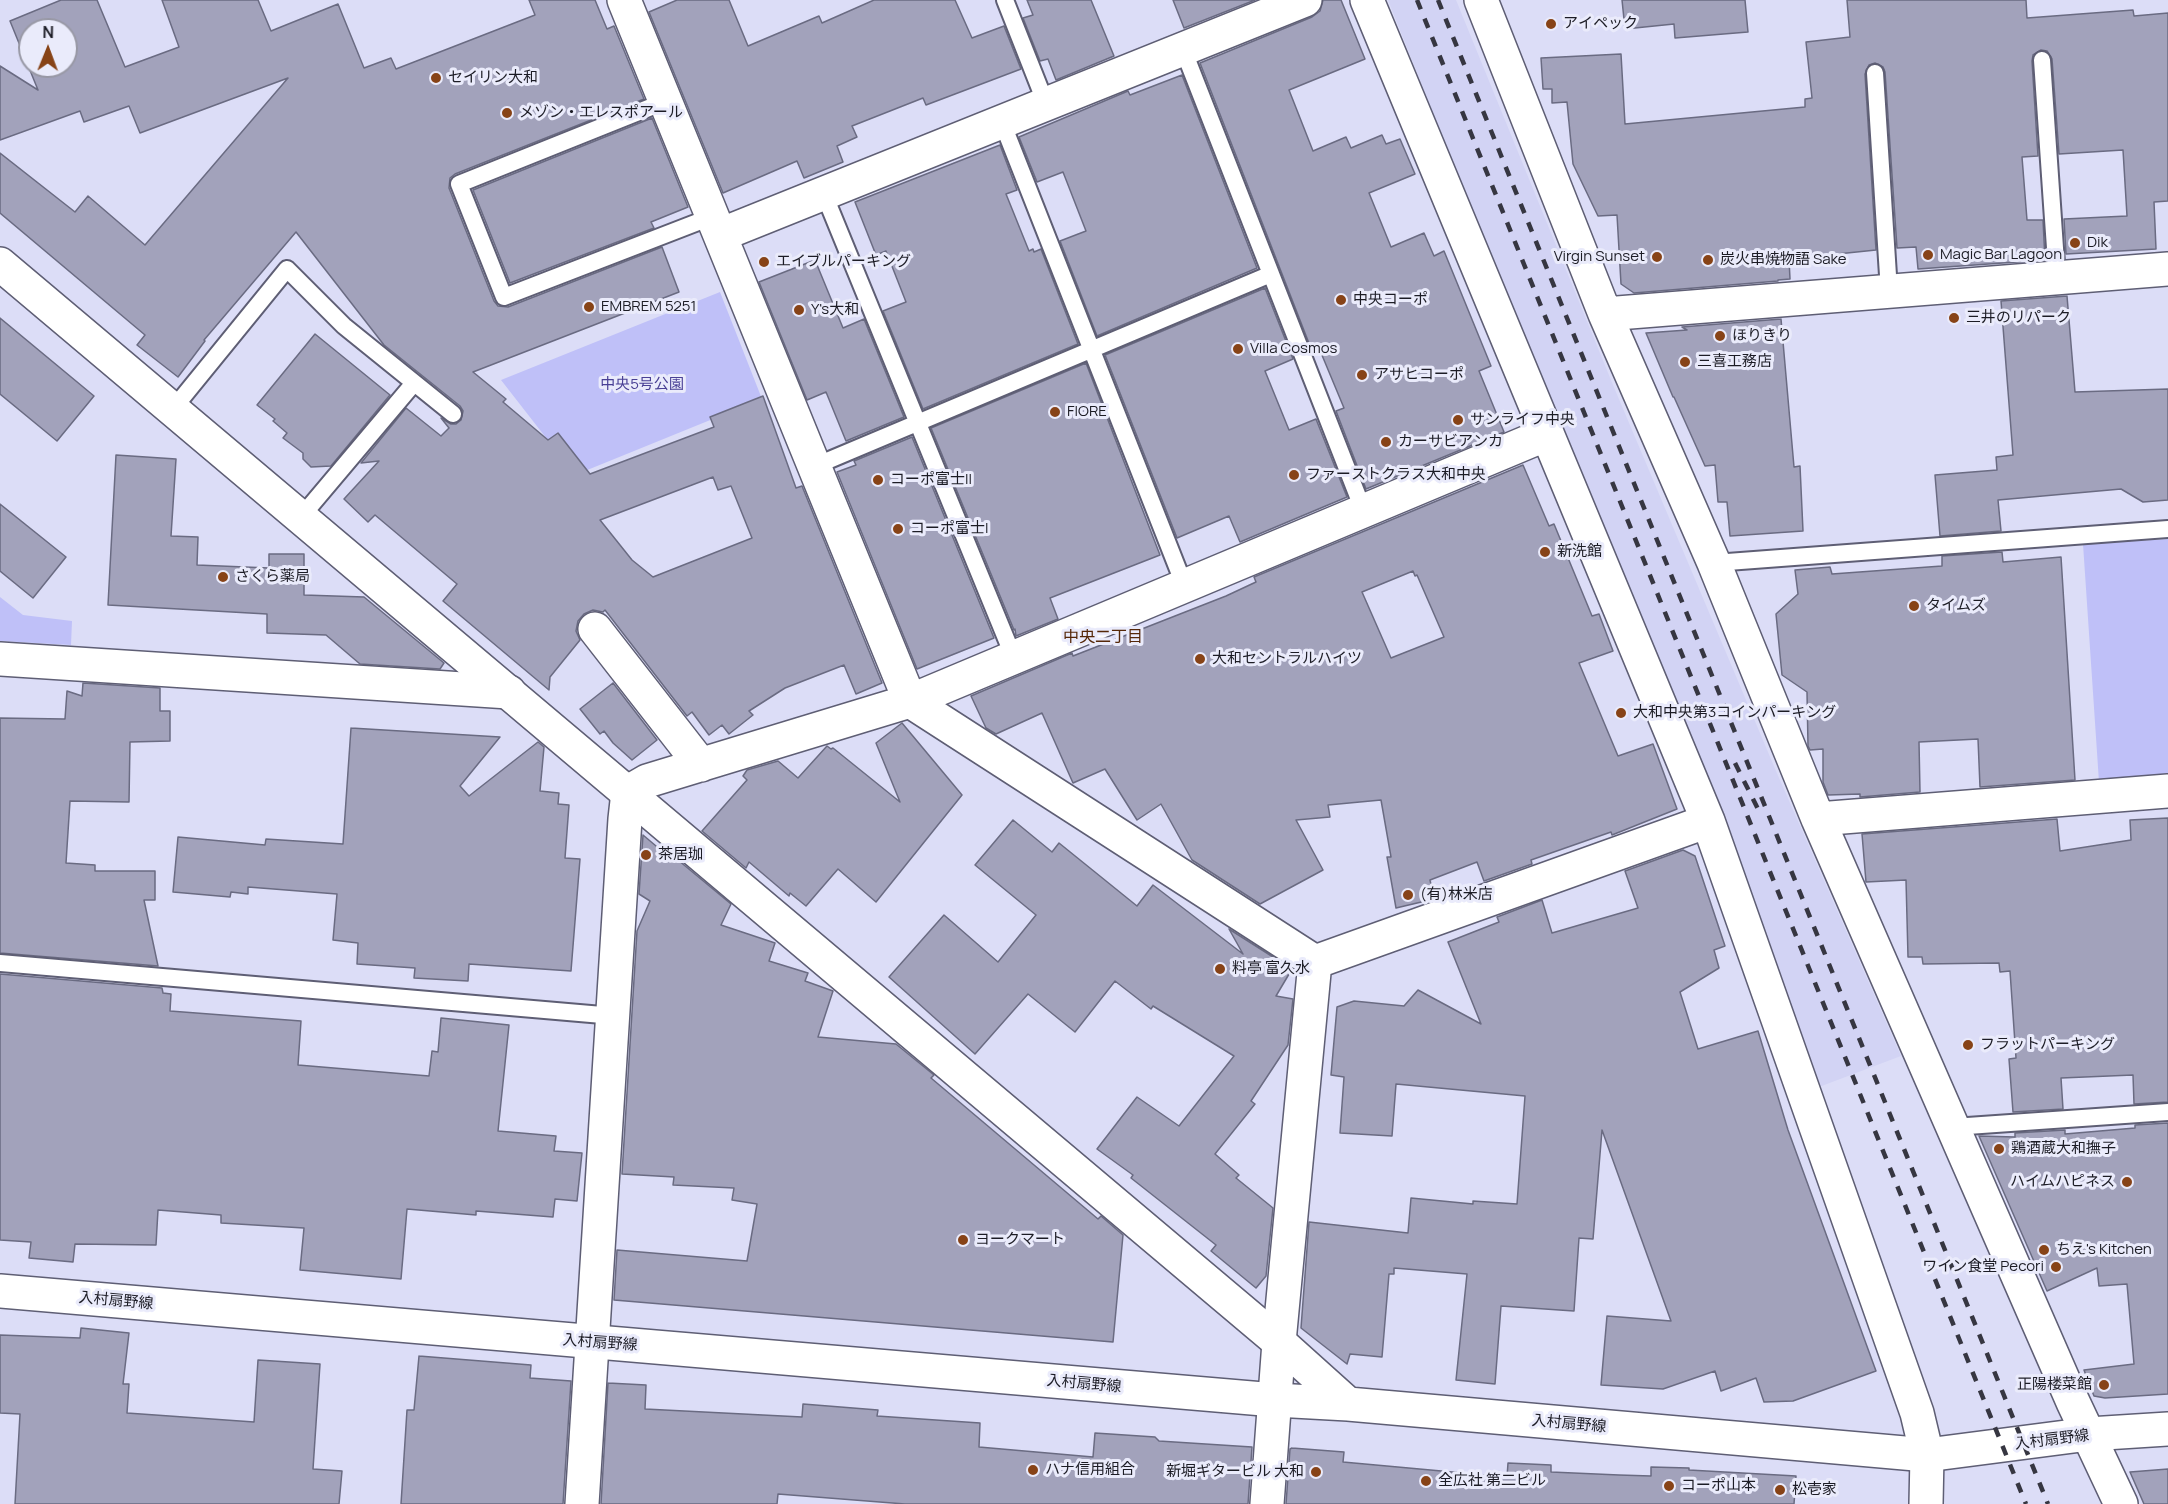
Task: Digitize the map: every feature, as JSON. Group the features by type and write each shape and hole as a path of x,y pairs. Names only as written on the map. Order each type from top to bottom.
{"street":[{"path":"624,0 910,701 1315,962"},
{"path":"716,226 824,194 1305,0"},
{"path":"1367,0 1708,821 1917,1413 1927,1455 1926,1504"},
{"path":"1481,0 1605,314 1714,563 1818,819 2121,1504"},
{"path":"0,264 1279,1342 1348,1404"},
{"path":"1605,314 2168,268"},
{"path":"628,792 647,781 910,701 1547,434"},
{"path":"595,629 701,765"},
{"path":"0,659 509,692"},
{"path":"1818,819 2168,791"},
{"path":"582,1504 628,792"},
{"path":"1315,962 1708,821"},
{"path":"1267,1504 1279,1342 1315,962"},
{"name":"入村扇野線","path":"0,1292 1275,1400 1348,1404 1927,1455 2089,1434 2168,1429"}],"lane":[{"path":"1005,0 1046,104"},
{"path":"1183,49 1364,512"},
{"path":"2042,60 2057,277"},
{"path":"1875,73 1889,291"},
{"path":"666,101 459,184 504,297 716,226"},
{"path":"1002,122 1185,587"},
{"path":"824,194 1014,658"},
{"path":"173,409 287,269 344,326 453,414"},
{"path":"815,466 1270,274"},
{"path":"301,517 414,383"},
{"path":"1714,563 2168,529"},
{"path":"0,963 614,1016"},
{"path":"1953,1127 2168,1112"}],"shaded area":[{"path":"1388,0 1456,0 1613,385 1776,771 1901,1056 1811,1090 1549,405"}],"green space":[{"name":"中央5号公園","path":"720,292 762,399 575,475 501,380"},
{"path":"2168,539 2168,777 2099,782 2083,544"},
{"path":"0,597 23,615 72,621 71,645 0,641"}],"building":[{"path":"61,0 97,0 125,67 179,47 162,0 258,0 271,31 338,4 364,68 391,58 396,69 535,15 529,0 595,0 607,29 614,26 644,99 455,174 450,178 449,188 498,306 508,307 662,247 679,292 473,372 506,399 503,402 548,440 558,433 590,474 714,427 710,417 763,396 796,488 802,486 882,683 856,694 844,665 785,688 749,711 753,715 729,734 722,725 709,735 692,712 687,716 605,610 603,612 593,610 584,614 578,621 576,631 580,640 550,677 549,690 443,601 457,584 375,515 368,522 344,499 379,461 361,463 406,408 441,436 449,428 441,418 451,424 456,424 461,420 463,411 460,406 384,345 296,232 204,340 178,377 137,345 145,335 0,213 0,153 75,212 88,196 145,245 288,78 140,133 129,106 84,122 80,111 0,140 0,66 38,90 33,78 78,78 78,18 18,18 18,41 10,21","holes":["713,477 718,490 731,486 752,538 653,577 632,560 600,520"]},
{"path":"677,0 729,0 748,46 819,16 822,23 874,0 955,0 972,38 1004,26 1021,69 926,105 923,98 852,126 857,137 837,146 843,162 804,178 797,161 723,193 649,12"},
{"path":"1027,0 1091,0 1114,56 1056,80 1048,59 1040,61 1023,18 1033,15"},
{"path":"1173,0 1255,0 1184,28"},
{"path":"1323,0 1341,0 1365,59 1289,90 1313,151 1346,137 1351,148 1382,135 1386,144 1400,139 1415,174 1369,193 1391,247 1424,233 1434,256 1444,251 1491,366 1479,371 1504,432 1366,489 1336,411 1344,408 1319,348 1312,351 1200,63 1312,17 1320,11"},
{"path":"1622,0 1745,0 1748,32 1675,38 1674,24 1625,29"},
{"path":"1847,0 2026,0 2027,18 2133,10 2134,16 2168,13 2168,201 2154,202 2156,249 2066,254 2064,219 2127,216 2123,150 2059,154 2052,59 2047,51 2041,50 2033,55 2032,61 2038,156 2022,157 2027,220 2043,220 2045,260 1918,269 1916,247 1897,248 1885,72 1883,67 1875,63 1869,65 1865,74 1876,250 1789,259 1790,279 1778,281 1634,293 1621,284 1617,215 1598,216 1573,164 1567,102 1552,103 1552,89 1543,89 1541,58 1621,54 1625,124 1805,107 1805,99 1812,98 1806,42 1850,37"},
{"path":"1182,75 1257,268 1097,336 1060,241 1086,231 1063,172 1037,182 1019,137 1128,91 1130,95"},
{"path":"652,118 688,207 651,222 654,228 510,283 473,190"},
{"path":"1000,145 1017,190 1006,194 1029,251 1033,249 1034,252 1041,249 1078,344 923,409 883,311 906,302 886,251 876,255 855,202"},
{"path":"815,260 843,328 864,319 904,417 846,441 826,392 807,400 759,282"},
{"path":"1265,288 1293,359 1265,371 1289,430 1316,419 1347,497 1240,542 1229,516 1177,538 1105,355"},
{"path":"2067,296 2075,392 2168,389 2168,500 2143,502 2121,489 1998,500 2001,531 1940,536 1935,475 1997,470 1996,457 2013,455 2001,301"},
{"path":"0,318 94,396 57,441 0,394"},
{"path":"1781,319 1794,467 1800,466 1803,531 1730,536 1727,502 1718,502 1715,465 1705,466 1646,333 1687,330 1682,327"},
{"path":"315,334 390,395 331,466 311,467 303,459 303,453 283,438 287,433 273,421 275,419 257,405"},
{"path":"1086,363 1160,555 1050,598 1058,619 1016,636 931,428"},
{"path":"912,437 994,638 917,669 837,472 856,465 854,461"},
{"path":"116,455 176,459 171,536 198,537 197,565 269,568 269,554 304,554 304,595 364,597 444,663 440,669 360,664 326,635 267,633 267,614 108,605"},
{"path":"1523,465 1549,526 1554,524 1592,616 1599,614 1613,651 1579,663 1618,756 1653,744 1677,809 1612,835 1611,832 1531,860 1532,864 1484,881 1477,862 1430,880 1434,899 1396,908 1387,857 1391,857 1381,800 1328,805 1330,817 1296,820 1323,870 1260,904 1192,860 1161,804 1137,820 1105,769 1073,783 1042,713 996,734 986,728 971,696 1072,653 1073,656 1226,596 1256,582 1254,577","holes":["1413,571 1415,576 1417,575 1444,637 1391,658 1362,592"]},
{"path":"0,504 66,557 33,598 0,571"},
{"path":"2002,552 2003,562 2061,557 2075,780 1980,787 1978,739 1919,742 1920,792 1860,797 1860,794 1828,795 1823,782 1823,749 1810,750 1808,746 1807,692 1782,675 1776,614 1798,594 1795,570 1830,567 1832,574 1942,566 1942,556"},
{"path":"83,683 160,688 160,711 170,711 170,741 130,742 129,802 70,801 66,863 95,865 95,871 155,871 155,900 144,900 158,966 0,953 0,718 65,719 67,691 82,696"},
{"path":"613,683 657,740 632,760 613,743 604,731 600,734 580,709"},
{"path":"902,723 962,795 876,902 838,869 806,906 790,893 789,896 749,862 746,868 702,831 747,780 743,776 747,770 778,761 798,778 827,746 833,748 900,802 876,743"},
{"path":"351,728 500,737 460,786 469,796 538,742 544,747 540,791 559,793 558,804 569,805 565,858 580,859 571,971 469,964 468,981 414,978 415,968 357,964 358,943 333,940 337,894 248,887 248,894 231,892 230,897 173,892 178,837 265,845 266,839 343,844"},
{"path":"2168,818 2168,1102 2134,1104 2133,1075 2061,1078 2063,1109 2013,1112 2009,1059 2016,1058 2010,971 2000,972 1999,963 1923,964 1922,957 1908,957 1906,880 1866,882 1862,834 2057,819 2060,851 2131,840 2130,820"},
{"path":"1013,820 1052,852 1059,843 1137,906 1153,885 1243,954 1229,929 1292,969 1276,996 1293,999 1288,1045 1251,1101 1255,1104 1215,1154 1239,1175 1236,1178 1273,1208 1266,1276 1256,1288 1211,1251 1216,1245 1131,1178 1133,1175 1097,1149 1137,1097 1179,1126 1234,1056 1153,1006 1151,1009 1115,981 1075,1032 1028,994 975,1054 889,977 944,915 998,962 1036,915 975,865"},
{"path":"643,835 675,862 678,860 731,904 721,925 775,943 769,961 808,973 805,981 833,991 818,1037 896,1044 934,1075 931,1078 1098,1219 1101,1216 1123,1235 1113,1342 614,1300 617,1250 747,1261 757,1204 732,1200 734,1188 673,1185 674,1177 622,1174 637,931 650,901 639,894"},
{"path":"1683,850 1695,856 1725,946 1714,950 1719,968 1680,992 1698,1049 1758,1031 1788,1130 1876,1371 1793,1401 1764,1402 1756,1378 1721,1391 1715,1371 1663,1389 1601,1385 1607,1316 1671,1321 1602,1130 1593,1239 1579,1238 1574,1311 1501,1306 1495,1384 1456,1380 1467,1274 1394,1268 1394,1274 1389,1274 1382,1357 1350,1354 1347,1364 1301,1328 1309,1222 1408,1233 1411,1198 1473,1204 1473,1201 1517,1204 1525,1096 1396,1084 1392,1136 1340,1133 1344,1077 1331,1075 1337,1007 1354,1001 1404,1006 1418,990 1481,1024 1448,942 1499,922 1497,917 1542,900 1552,933 1638,908 1625,871"},
{"path":"0,974 162,988 163,993 171,994 170,1011 301,1021 298,1065 429,1076 432,1051 438,1052 441,1018 509,1025 498,1131 556,1136 554,1151 582,1153 577,1201 555,1199 553,1217 476,1211 476,1215 407,1209 401,1279 300,1270 304,1228 221,1223 221,1215 158,1210 156,1245 75,1244 73,1262 29,1258 31,1242 0,1240"},
{"path":"2168,1123 2168,1394 2105,1398 2094,1396 2084,1370 2134,1364 2127,1284 2099,1286 2097,1268 2047,1291 1979,1136 2015,1137 2015,1133 2065,1130 2065,1134"},
{"path":"81,1328 129,1333 123,1384 129,1384 127,1413 254,1422 258,1360 320,1364 313,1469 342,1471 339,1504 15,1504 20,1414 0,1413 0,1335 80,1338"},
{"path":"419,1356 531,1365 530,1378 571,1381 563,1504 401,1504 407,1410 414,1410"},
{"path":"608,1383 646,1385 645,1409 802,1417 803,1404 878,1410 877,1416 980,1423 979,1447 1093,1457 1095,1433 1155,1437 1159,1441 1252,1447 1248,1504 905,1504 778,1494 777,1504 601,1504"},
{"path":"1290,1449 1344,1452 1343,1462 1507,1477 1508,1463 1551,1465 1551,1472 1651,1476 1651,1467 1796,1476 1794,1504 1286,1504"},
{"path":"2168,1469 2168,1504 2144,1504 2130,1472"}],"railway":[{"path":"1417,0 2026,1504"},
{"path":"1438,0 2048,1504"},
{"path":"1735,763 1759,811"}],"place":[{"name":"アイペック","path":"1551,24"},
{"name":"セイリン大和","path":"436,78"},
{"name":"メゾン・エレスポアール","path":"507,113"},
{"name":"Dik","path":"2075,243"},
{"name":"Magic Bar Lagoon","path":"1928,255"},
{"name":"Virgin Sunset","path":"1657,257"},
{"name":"炭火串焼物語 Sake","path":"1708,260"},
{"name":"エイブルパーキング","path":"764,262"},
{"name":"中央コーポ","path":"1341,300"},
{"name":"EMBREM 5251","path":"589,307"},
{"name":"Y's大和","path":"799,310"},
{"name":"三井のリパーク","path":"1954,318"},
{"name":"ほりきり","path":"1720,336"},
{"name":"Villa Cosmos","path":"1238,349"},
{"name":"三喜工務店","path":"1685,362"},
{"name":"アサヒコーポ","path":"1362,375"},
{"name":"FIORE","path":"1055,412"},
{"name":"サンライフ中央","path":"1458,420"},
{"name":"カーサビアンカ","path":"1386,442"},
{"name":"ファーストクラス大和中央","path":"1294,475"},
{"name":"コーポ富士II","path":"878,480"},
{"name":"コーポ富士I","path":"898,529"},
{"name":"新洗館","path":"1545,552"},
{"name":"さくら薬局","path":"223,577"},
{"name":"タイムズ","path":"1914,606"},
{"name":"大和セントラルハイツ","path":"1200,659"},
{"name":"大和中央第3コインパーキング","path":"1621,713"},
{"name":"茶居珈","path":"646,855"},
{"name":"(有)林米店","path":"1408,895"},
{"name":"料亭 富久水","path":"1220,969"},
{"name":"フラットパーキング","path":"1968,1045"},
{"name":"鶏酒蔵大和撫子","path":"1999,1149"},
{"name":"ハイムハピネス","path":"2127,1182"},
{"name":"ヨークマート","path":"963,1240"},
{"name":"ちえ's Kitchen","path":"2044,1250"},
{"name":"ワイン食堂 Pecori","path":"2056,1267"},
{"name":"正陽楼菜館","path":"2104,1385"},
{"name":"ハナ信用組合","path":"1033,1470"},
{"name":"新堀ギタービル 大和","path":"1316,1472"},
{"name":"全広社 第二ビル","path":"1426,1481"},
{"name":"コーポ山本","path":"1669,1486"},
{"name":"松壱家","path":"1780,1490"}],"district":[{"name":"中央二丁目","path":"1103,638"}]}
